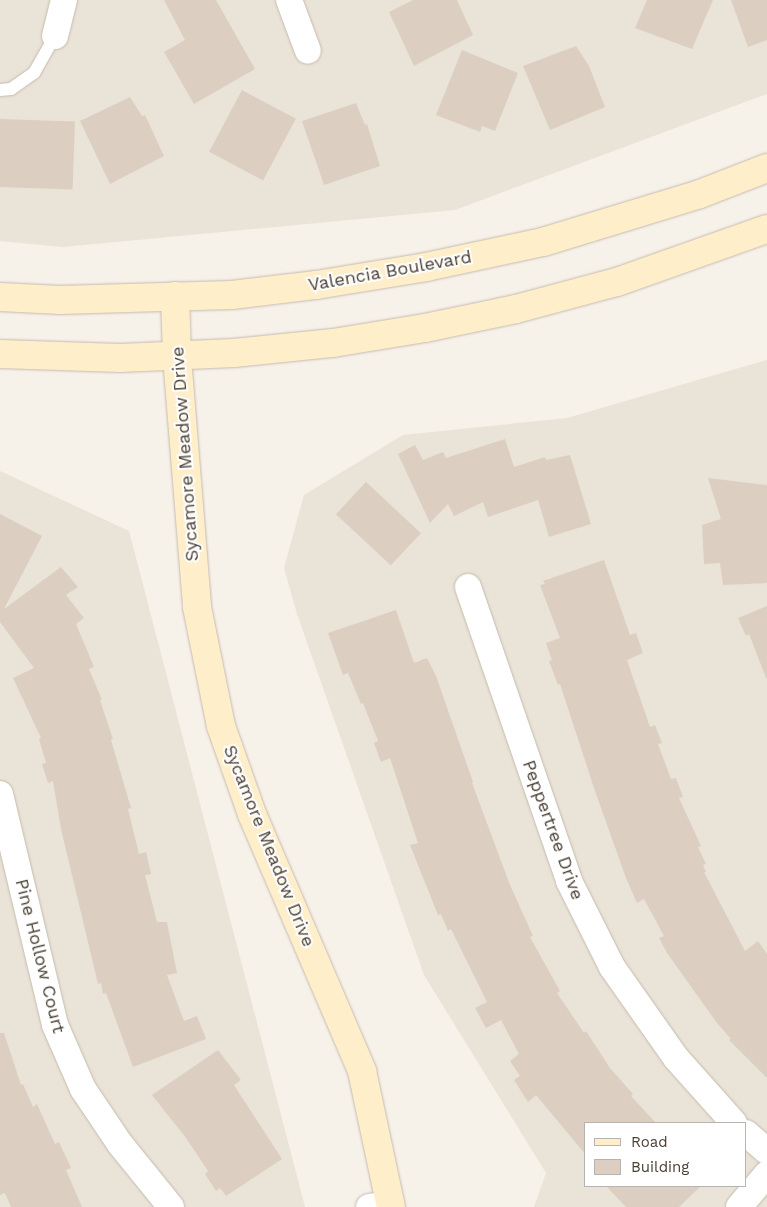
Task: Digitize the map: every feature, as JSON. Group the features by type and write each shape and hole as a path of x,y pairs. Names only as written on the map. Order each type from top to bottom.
{"street":[{"path":"55,36 64,0"},
{"path":"290,0 308,51"},
{"name":"Valencia Boulevard","path":"0,297 60,300 232,295 316,286 426,267 543,242 700,194 767,168"},
{"path":"0,354 120,358 177,357 333,343 426,328 506,311 616,282 718,248 767,229"},
{"name":"Sycamore Meadow Drive","path":"175,296 177,357 197,607 221,726 252,814 362,1071 384,1206"},
{"name":"Peppertree Drive","path":"468,587 569,882 612,967 676,1058 733,1122"},
{"name":"Pine Hollow Court","path":"0,794 55,1025 83,1090 120,1144 171,1207"},
{"path":"747,1134 767,1151"},
{"path":"739,1207 767,1174"}],"lane":[{"path":"0,90 11,89 34,73 55,36"}],"shaded area":[{"path":"0,0 767,0 767,94 455,210 63,247 0,241"},
{"path":"767,360 767,1207 534,1207 546,1173 424,975 297,614 284,568 304,495 403,435 567,418"},
{"path":"0,471 129,531 305,1207 0,1207"}],"building":[{"path":"164,0 216,0 255,69 194,104 164,52 185,40"},
{"path":"413,0 457,0 473,35 414,66 389,12"},
{"path":"647,0 713,0 692,49 635,28"},
{"path":"731,0 767,0 767,40 748,47"},
{"path":"576,46 589,66 605,107 550,130 523,66"},
{"path":"462,50 518,73 495,131 482,126 480,132 436,115"},
{"path":"242,90 296,119 263,180 209,152"},
{"path":"130,97 142,116 145,115 164,156 110,184 80,121"},
{"path":"356,103 365,125 367,124 380,166 324,185 302,121"},
{"path":"0,119 75,122 73,190 0,187"},
{"path":"505,439 514,467 545,457 546,460 570,455 591,524 549,537 538,500 488,517 483,502 454,516 448,504 430,523 398,454 415,445 423,460 443,452 446,458"},
{"path":"708,478 767,485 767,583 723,585 720,563 704,564 702,525 721,519"},
{"path":"366,482 421,533 391,565 336,514"},
{"path":"0,514 42,536 4,609 61,567 78,587 66,595 84,618 76,624 94,667 89,669 102,700 100,700 113,739 111,740 131,808 128,809 139,854 146,852 151,874 145,875 157,922 167,922 177,973 167,975 184,1021 197,1016 206,1039 133,1067 106,993 103,994 101,983 98,984 61,829 53,781 48,783 42,764 46,763 39,739 41,738 13,678 34,668 0,622"},
{"path":"604,560 630,635 636,633 643,653 627,660 650,727 655,725 662,743 658,744 671,779 676,778 683,797 679,798 701,846 698,847 706,864 703,865 706,872 704,872 745,951 758,941 767,954 767,1078 729,1040 731,1039 717,1023 667,953 659,938 664,936 644,899 637,903 626,878 595,791 560,684 558,685 549,661 552,660 546,643 560,638 540,585 545,584 543,581"},
{"path":"767,606 766,678 749,634 746,636 738,618"},
{"path":"396,610 414,663 427,658 436,676 472,783 510,885 533,936 530,937 560,991 557,993 584,1033 586,1031 610,1068 633,1094 631,1096 655,1122 584,1122 584,1153 536,1095 528,1102 514,1080 520,1076 510,1061 519,1054 501,1020 486,1028 475,1008 487,1002 451,929 448,931 441,914 438,915 410,845 418,843 390,758 381,762 374,743 378,741 363,703 361,704 348,673 343,675 328,633"},
{"path":"0,1033 4,1033 21,1085 23,1084 33,1107 37,1104 55,1144 59,1142 71,1168 66,1170 82,1207 11,1207 5,1193 0,1195"},
{"path":"218,1050 241,1080 234,1085 282,1159 226,1196 220,1188 216,1191 205,1174 208,1171 186,1138 152,1095"},
{"path":"607,1187 700,1187 679,1207 626,1207"}]}
